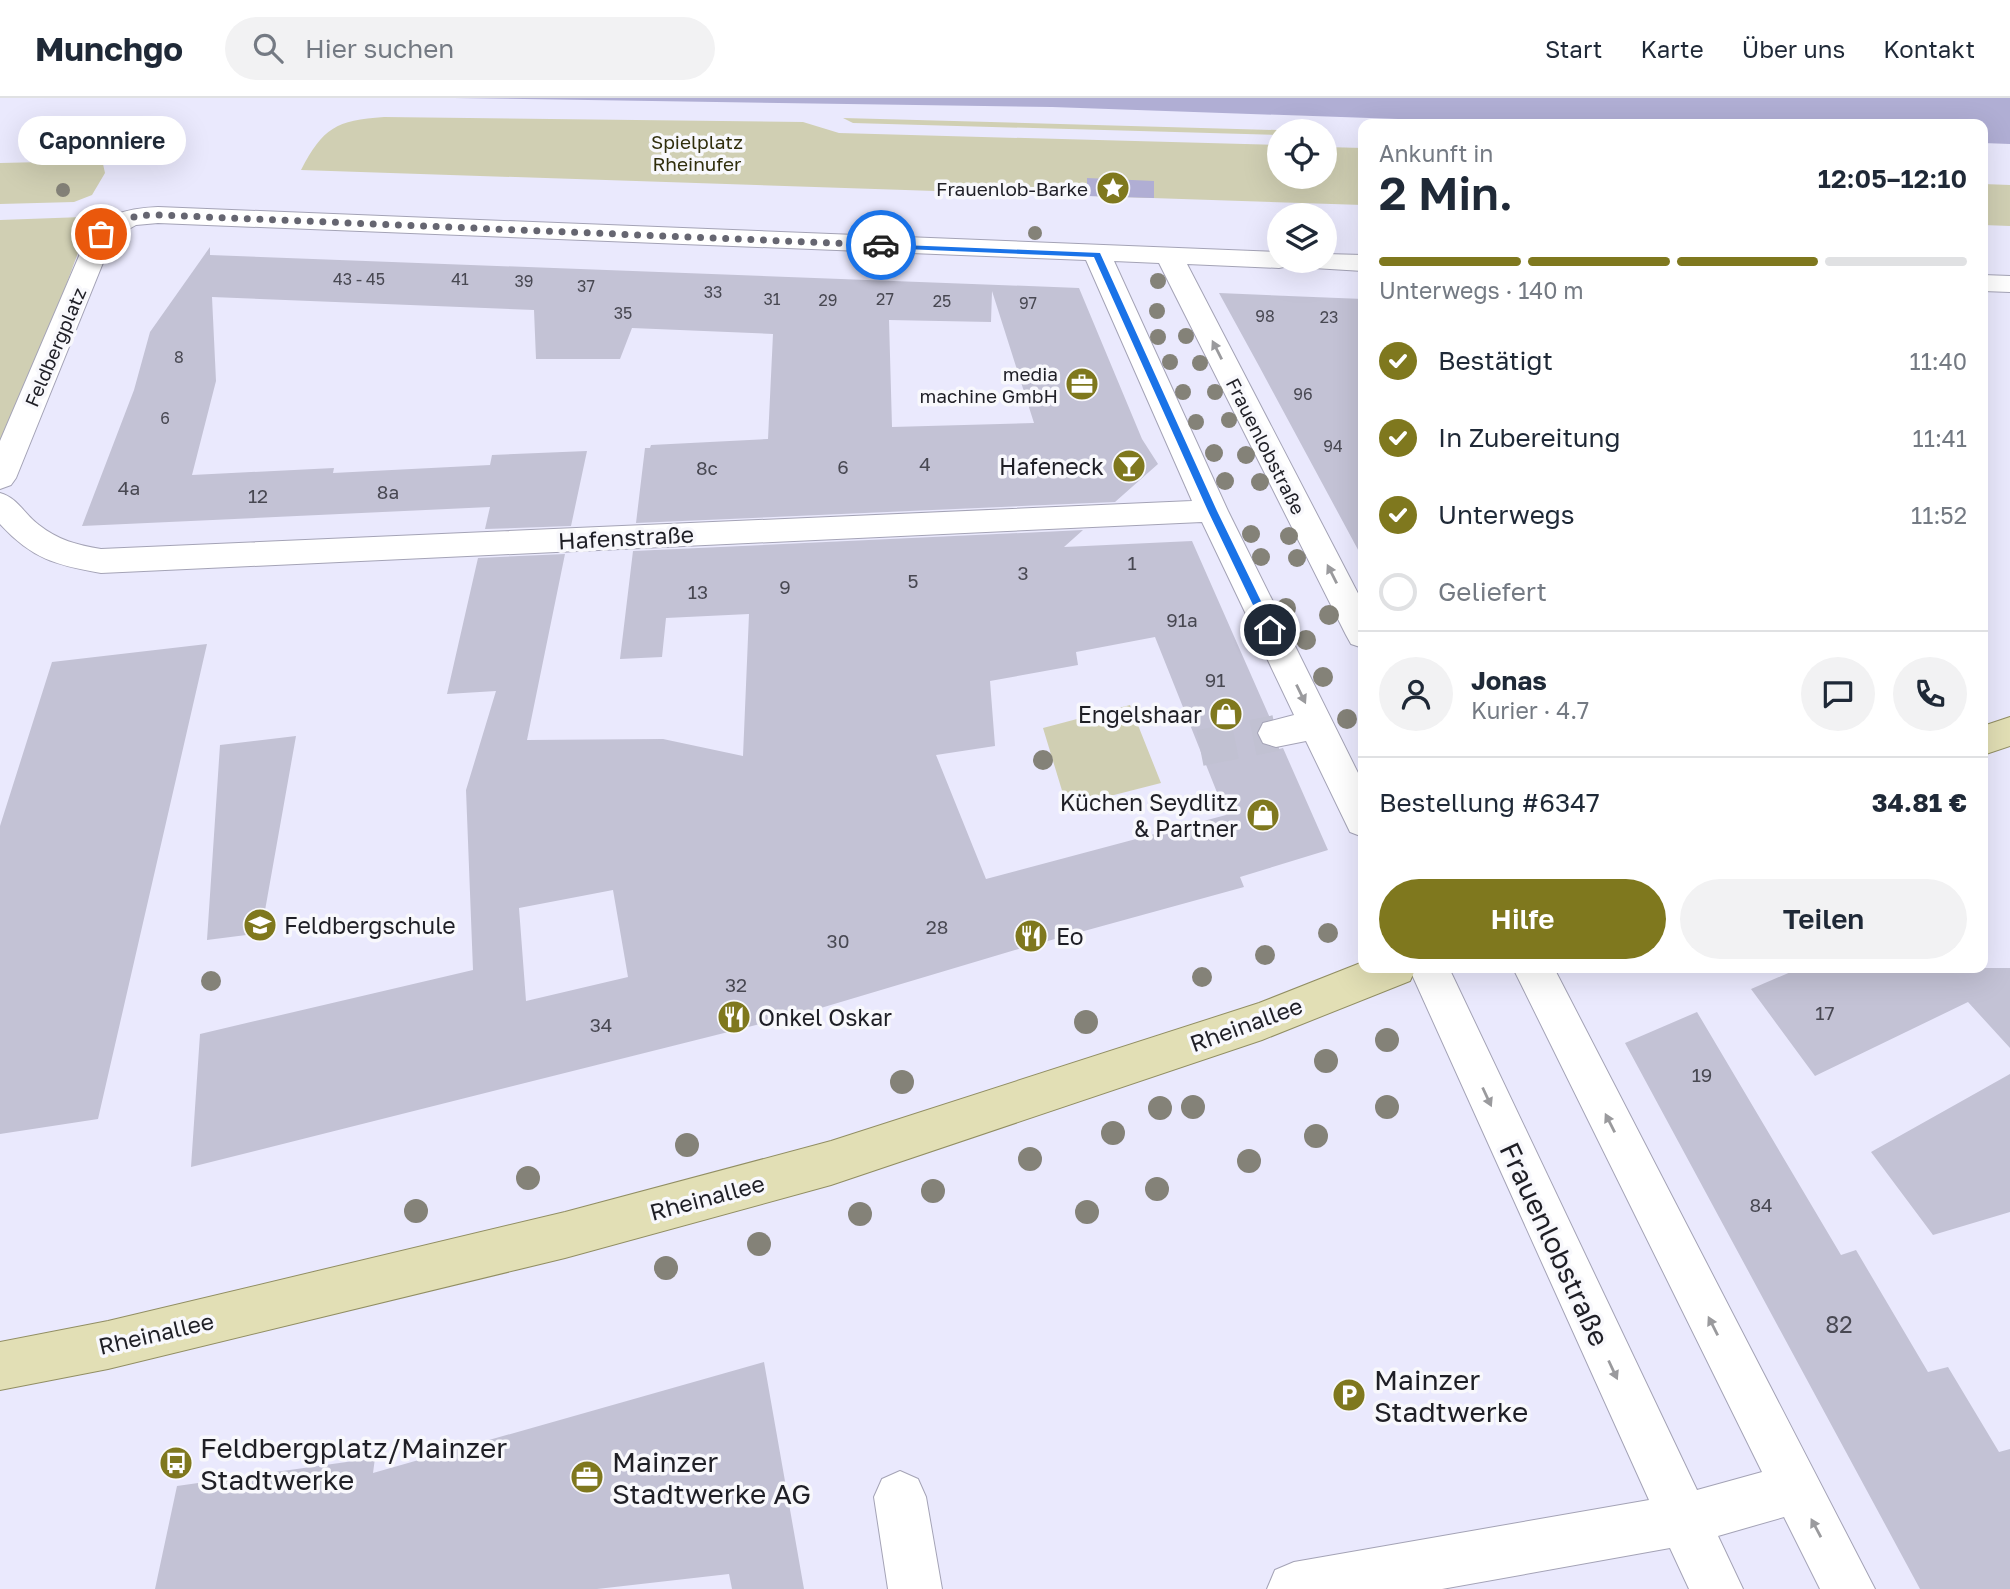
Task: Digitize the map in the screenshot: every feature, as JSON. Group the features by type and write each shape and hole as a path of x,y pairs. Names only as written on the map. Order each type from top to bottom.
{"main road":[{"path":"1988,739 2010,731"},
{"name":"Rheinallee","path":"0,1366 108,1345 552,1239 831,1164 1262,1021 1383,973"}],"street":[{"name":"Feldbergplatz","path":"0,478 101,234 130,217 158,215 1097,254"},
{"path":"1267,260 1097,254 1212,511 1358,811"},
{"name":"Frauenlobstraße","path":"1170,256 1358,625"},
{"path":"1337,262 1358,263"},
{"path":"1988,283 2010,284"},
{"name":"Hafenstraße","path":"0,504 11,519 43,544 61,554 101,561 1212,511"},
{"path":"1276,733 1317,725"},
{"name":"Frauenlobstraße","path":"1431,973 1716,1589"},
{"path":"1536,973 1848,1589"},
{"path":"1294,1589 1682,1520 1795,1488"},
{"path":"900,1497 915,1589"}],"green space":[{"name":"Spielplatz Rheinufer","path":"384,117 803,122 839,133 1267,145 1267,189 1337,189 1337,147 1358,148 1358,205 301,170 316,144 324,136 342,124"},
{"path":"843,118 1267,130 1267,135 853,123"},
{"path":"88,161 103,164 105,173 92,195 74,202 0,204 0,163"},
{"path":"1988,184 2010,185 2010,226 1988,225"},
{"path":"83,217 89,223 0,464 0,220"},
{"path":"1130,705 1161,783 1067,807 1043,728"}],"water":[{"path":"454,98 2010,98 2010,144 1988,143 1988,119 1397,119 1052,107"},
{"path":"1087,178 1154,181 1154,198 1087,196"}],"building":[{"path":"210,247 210,255 1079,288 1142,439 1158,464 1115,502 636,523 645,448 650,448 651,445 768,439 773,334 632,328 620,359 536,359 534,310 212,297 216,381 192,475 334,468 333,473 490,465 492,455 587,451 571,526 485,529 490,507 82,526 134,390 150,332","holes":["992,291 1034,423 892,427 889,320 991,322"]},
{"path":"1219,293 1358,299 1358,550"},
{"path":"1083,530 1064,547 1192,541 1270,718 1261,722 1256,734 1262,746 1275,750 1283,748 1328,850 1240,877 1244,887 1015,950 804,1013 191,1167 200,1034 473,970 466,790 496,691 447,694 478,558 565,554 527,740 663,739 743,756 749,614 666,618 662,657 620,659 633,551","holes":["1155,637 1226,815 986,879 936,755 995,746 990,681 1078,665 1076,652","613,890 628,977 526,1001 519,908"]},
{"path":"207,644 98,1119 0,1134 0,826 52,662"},
{"path":"296,736 261,933 207,940 220,745"},
{"path":"1988,968 2010,968 2010,1048 1968,1002 1815,1076 1751,989 1788,973 1988,973"},
{"path":"1697,1012 1841,1255 1856,1250 1928,1372 1948,1367 1999,1452 2010,1449 2010,1589 1920,1589 1625,1043"},
{"path":"2010,1074 2010,1212 1933,1235 1871,1152"},
{"name":"Mainzer Stadtwerke AG","path":"764,1362 804,1589 732,1589 729,1574 597,1589 155,1589 177,1486 375,1458 373,1473"}],"tunnel":[{"path":"1200,748 1276,733"}],"way so far":[{"path":"101,234 130,217 158,215 881,245"}],"place":[{"name":"Frauenlob-Barke","path":"1113,188"},
{"name":"Caponniere","path":"101,234"},
{"name":"media machine GmbH","path":"1082,384"},
{"name":"Hafeneck","path":"1129,466"},
{"name":"Engelshaar","path":"1226,714"},
{"name":"Küchen Seydlitz & Partner","path":"1263,815"},
{"name":"Feldbergschule","path":"260,925"},
{"name":"Eo","path":"1031,936"},
{"name":"Onkel Oskar","path":"734,1017"},
{"name":"Mainzer Stadtwerke","path":"1349,1395"},
{"name":"Feldbergplatz/Mainzer Stadtwerke","path":"176,1463"},
{"name":"Mainzer Stadtwerke AG","path":"587,1477"}],"route":[{"path":"881,245 1097,254 1212,511 1270,630"}]}
